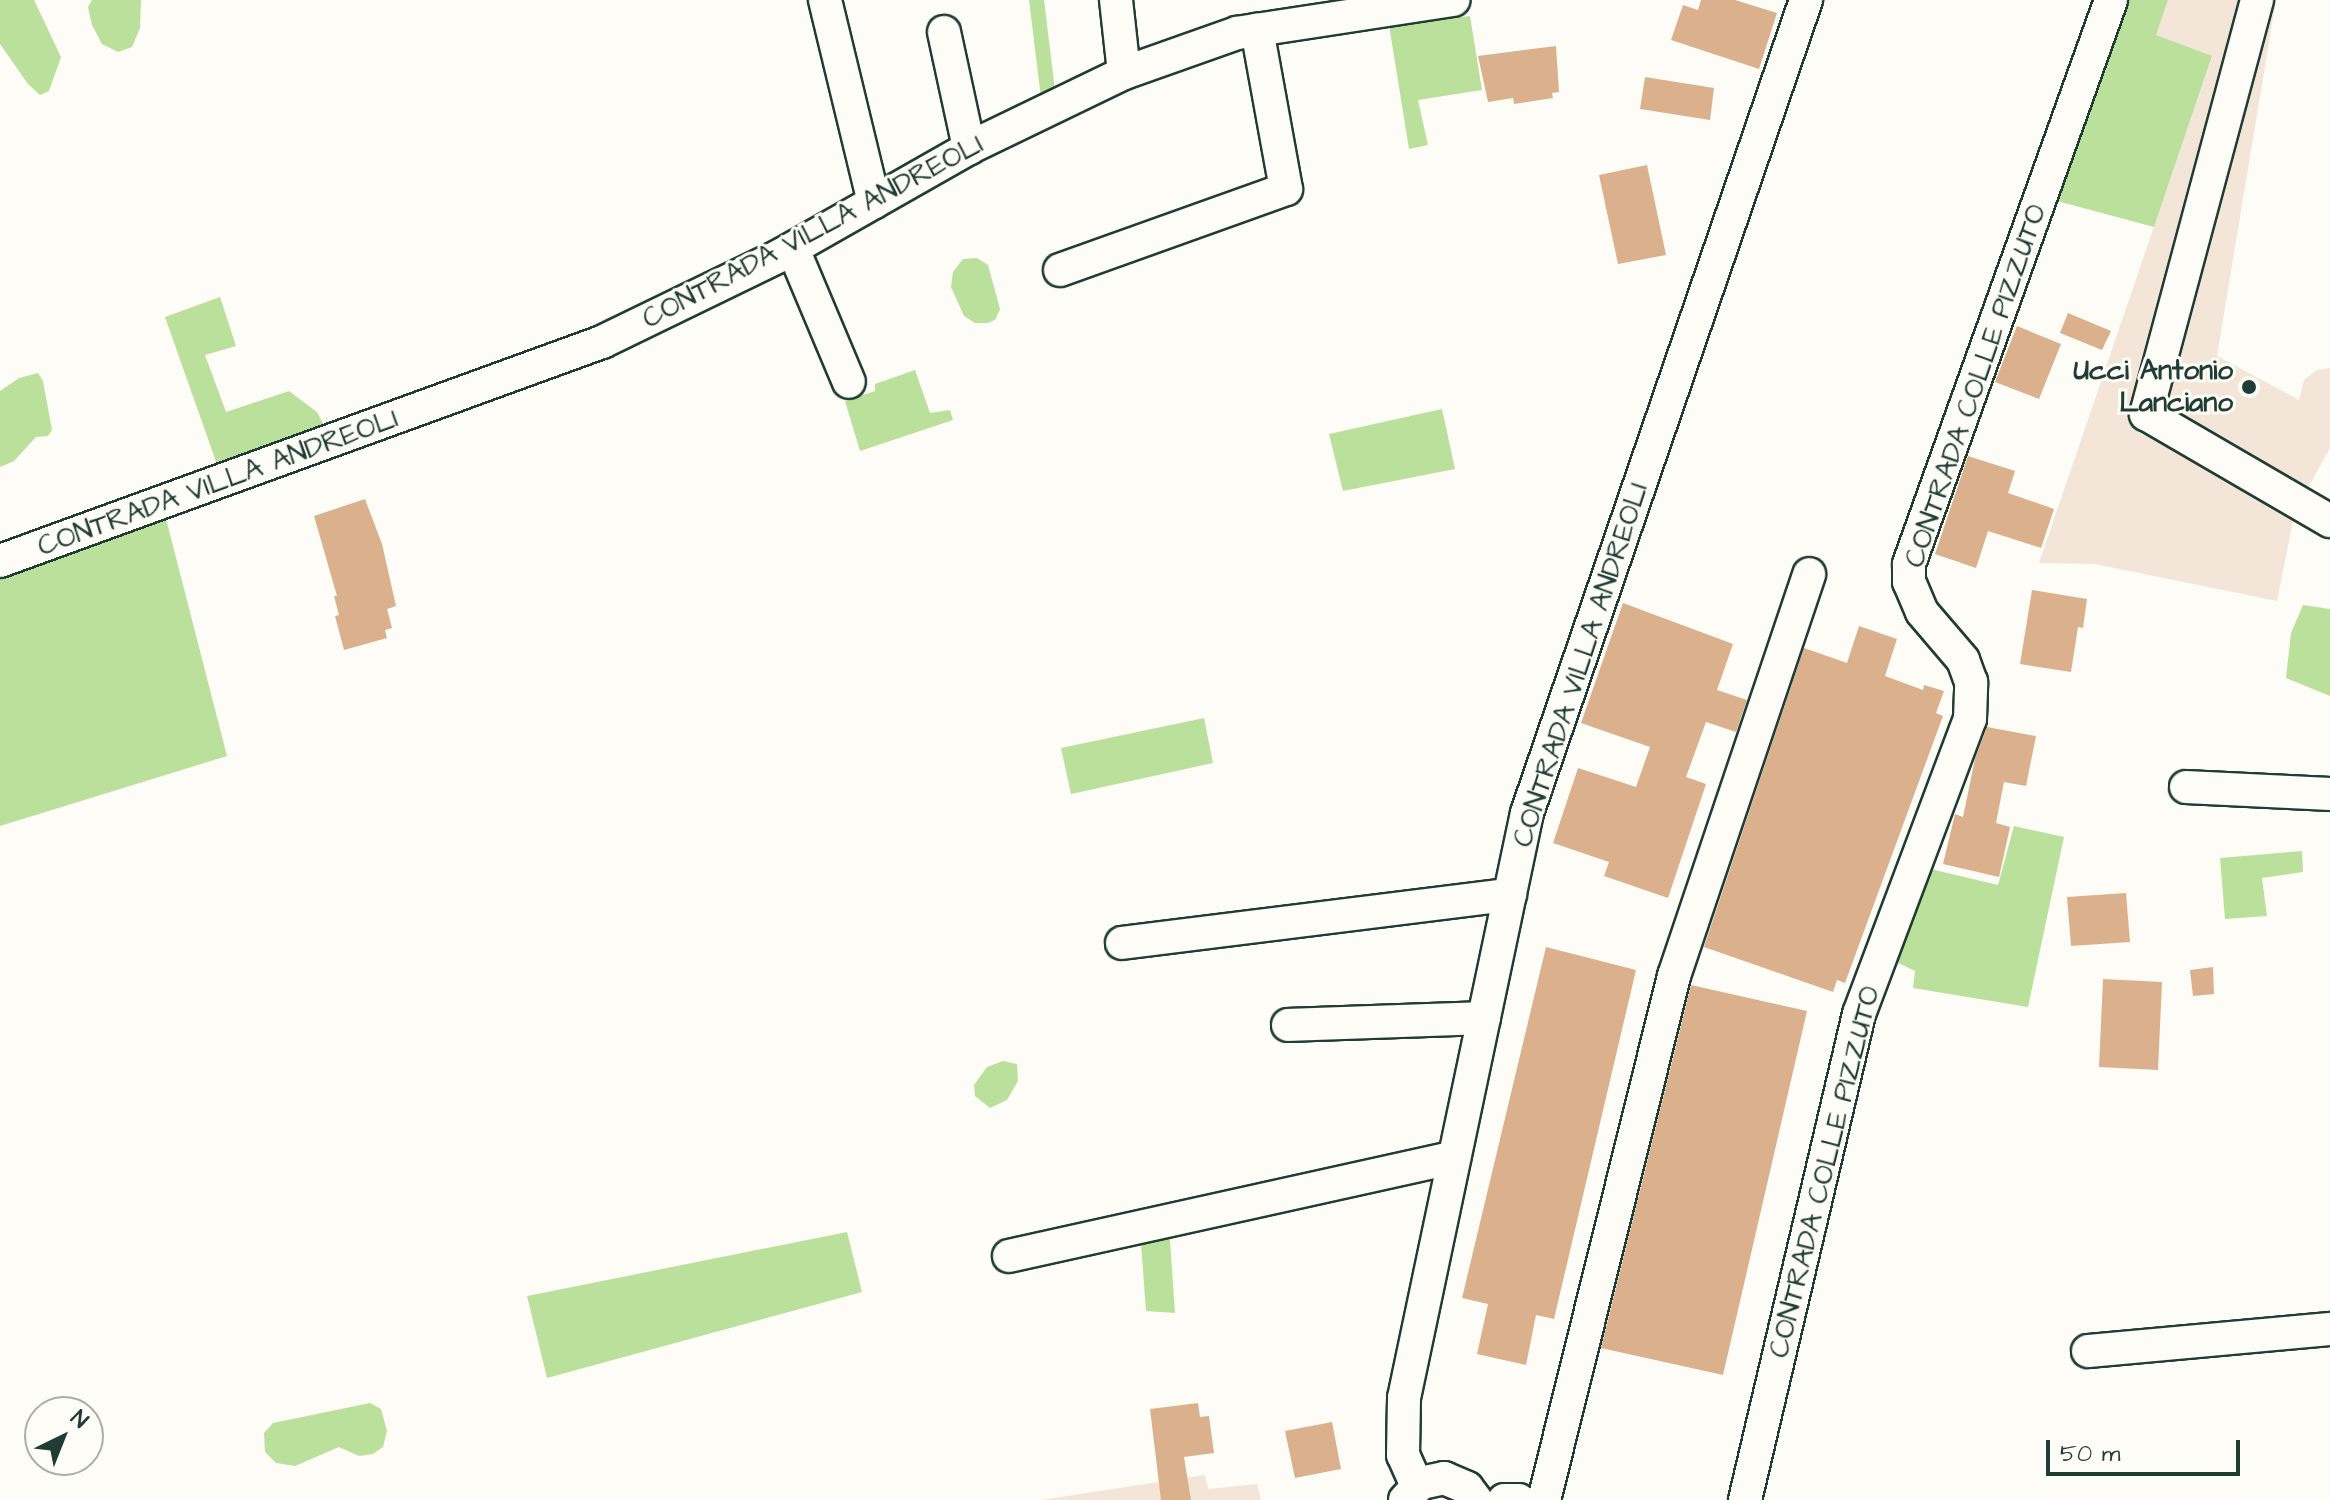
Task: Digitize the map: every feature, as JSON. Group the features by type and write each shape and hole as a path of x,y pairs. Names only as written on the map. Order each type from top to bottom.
{"street":[{"path":"825,0 874,202"},
{"path":"1116,0 1124,73"},
{"name":"CONTRADA VILLA ANDREOLI","path":"0,561 602,342 793,249 969,148 1124,73 1237,33 1333,9 1453,0"},
{"name":"CONTRADA VILLA ANDREOLI","path":"1411,1493 1403,1455 1404,1398 1527,813 1806,0"},
{"name":"CONTRADA COLLE PIZZUTO","path":"1745,1500 1859,1014 1970,719 1971,682 1963,660 1922,612 1909,582 1909,564 2111,0"},
{"path":"2257,0 2146,414 2330,521"},
{"path":"1060,270 1286,189 1257,30"},
{"path":"944,32 969,148"},
{"path":"793,249 849,382"},
{"path":"1544,1500 1674,976 1809,574"},
{"path":"2186,787 2330,794"},
{"path":"1122,943 1510,895"},
{"path":"1288,1025 1484,1018"},
{"path":"1009,1256 1454,1157"},
{"path":"2088,1351 2330,1329"},
{"path":"1411,1493 1444,1478 1467,1488 1476,1500"},
{"path":"1504,1500 1519,1500"}],"shaded area":[{"path":"2168,0 2276,0 2217,356 2299,400 2304,380 2317,370 2330,368 2330,448 2295,511 2277,601 2095,564 2039,563 2212,57 2156,35"},
{"path":"1205,1475 1208,1489 1257,1484 1261,1500 1041,1500"}],"green space":[{"path":"0,0 34,0 61,57 49,91 40,95 28,84 0,44"},
{"path":"92,0 141,0 140,28 132,47 118,52 102,44 92,25 88,7"},
{"path":"1029,0 1044,0 1056,99 1042,106"},
{"path":"2117,0 2168,0 2156,35 2212,56 2154,227 2046,198"},
{"path":"1470,16 1482,90 1418,100 1428,145 1409,149 1389,25"},
{"path":"977,258 988,265 1000,309 995,320 987,323 975,323 964,316 951,287 953,272 963,259"},
{"path":"220,297 236,346 205,355 226,412 289,391 317,412 328,433 220,473 165,317"},
{"path":"915,370 930,413 950,410 953,420 860,451 845,401 875,391 875,384"},
{"path":"38,373 43,381 52,430 48,436 36,437 14,461 0,467 0,391 19,378"},
{"path":"1442,409 1455,469 1343,491 1329,434"},
{"path":"165,515 227,756 0,826 0,575"},
{"path":"2303,605 2330,609 2330,696 2286,678 2291,633"},
{"path":"1204,718 1213,763 1071,794 1061,748"},
{"path":"2014,826 2064,837 2028,1007 1913,988 1915,971 1888,958 1922,867 1998,885"},
{"path":"2302,851 2303,872 2262,878 2267,916 2225,919 2220,858"},
{"path":"1003,1061 1017,1064 1018,1081 1007,1100 990,1108 975,1096 974,1085 987,1067"},
{"path":"1169,1226 1175,1313 1146,1311 1140,1230"},
{"path":"847,1232 862,1292 547,1378 527,1296"},
{"path":"370,1403 381,1409 387,1431 383,1447 373,1454 359,1456 339,1447 295,1466 276,1463 265,1452 264,1433 273,1423"}],"building":[{"path":"1701,0 1735,0 1777,13 1759,69 1671,40 1683,5 1698,10"},
{"path":"1556,46 1559,92 1552,93 1553,98 1514,104 1513,98 1488,102 1478,56"},
{"path":"1645,77 1714,88 1710,120 1640,109"},
{"path":"1647,165 1666,255 1618,264 1599,175"},
{"path":"2068,313 2111,331 2102,350 2060,333"},
{"path":"2017,326 2061,344 2039,399 1995,382"},
{"path":"1968,456 2015,471 2008,493 2054,509 2041,548 1988,531 1976,568 1935,554"},
{"path":"365,499 382,544 396,606 387,609 392,628 385,630 387,638 344,650 335,616 339,615 334,596 337,596 314,516"},
{"path":"2032,590 2087,599 2083,628 2078,627 2071,672 2020,664"},
{"path":"1623,603 1733,644 1717,690 1747,700 1736,732 1706,722 1686,777 1706,784 1668,898 1604,876 1609,862 1553,843 1578,768 1636,787 1650,747 1581,723"},
{"path":"1859,626 1897,639 1885,676 1923,690 1924,685 1944,691 1936,713 1943,716 1845,983 1837,980 1833,992 1704,947 1804,648 1847,663"},
{"path":"1987,727 2036,736 2026,786 2004,782 1996,823 2010,827 1999,877 1943,864 1955,814 1963,817 1975,759"},
{"path":"2126,893 2130,942 2071,946 2067,897"},
{"path":"1546,947 1636,970 1554,1319 1536,1315 1526,1365 1477,1354 1488,1304 1462,1298"},
{"path":"2213,967 2214,994 2193,996 2190,970"},
{"path":"2103,979 2162,982 2158,1070 2099,1067"},
{"path":"1691,985 1807,1011 1723,1375 1601,1348"},
{"path":"1198,1403 1200,1417 1209,1416 1214,1453 1184,1457 1191,1500 1161,1500 1150,1409"},
{"path":"1332,1422 1341,1469 1295,1478 1285,1431"}],"place":[{"name":"Ucci Antonio Lanciano","path":"2249,387"}]}
